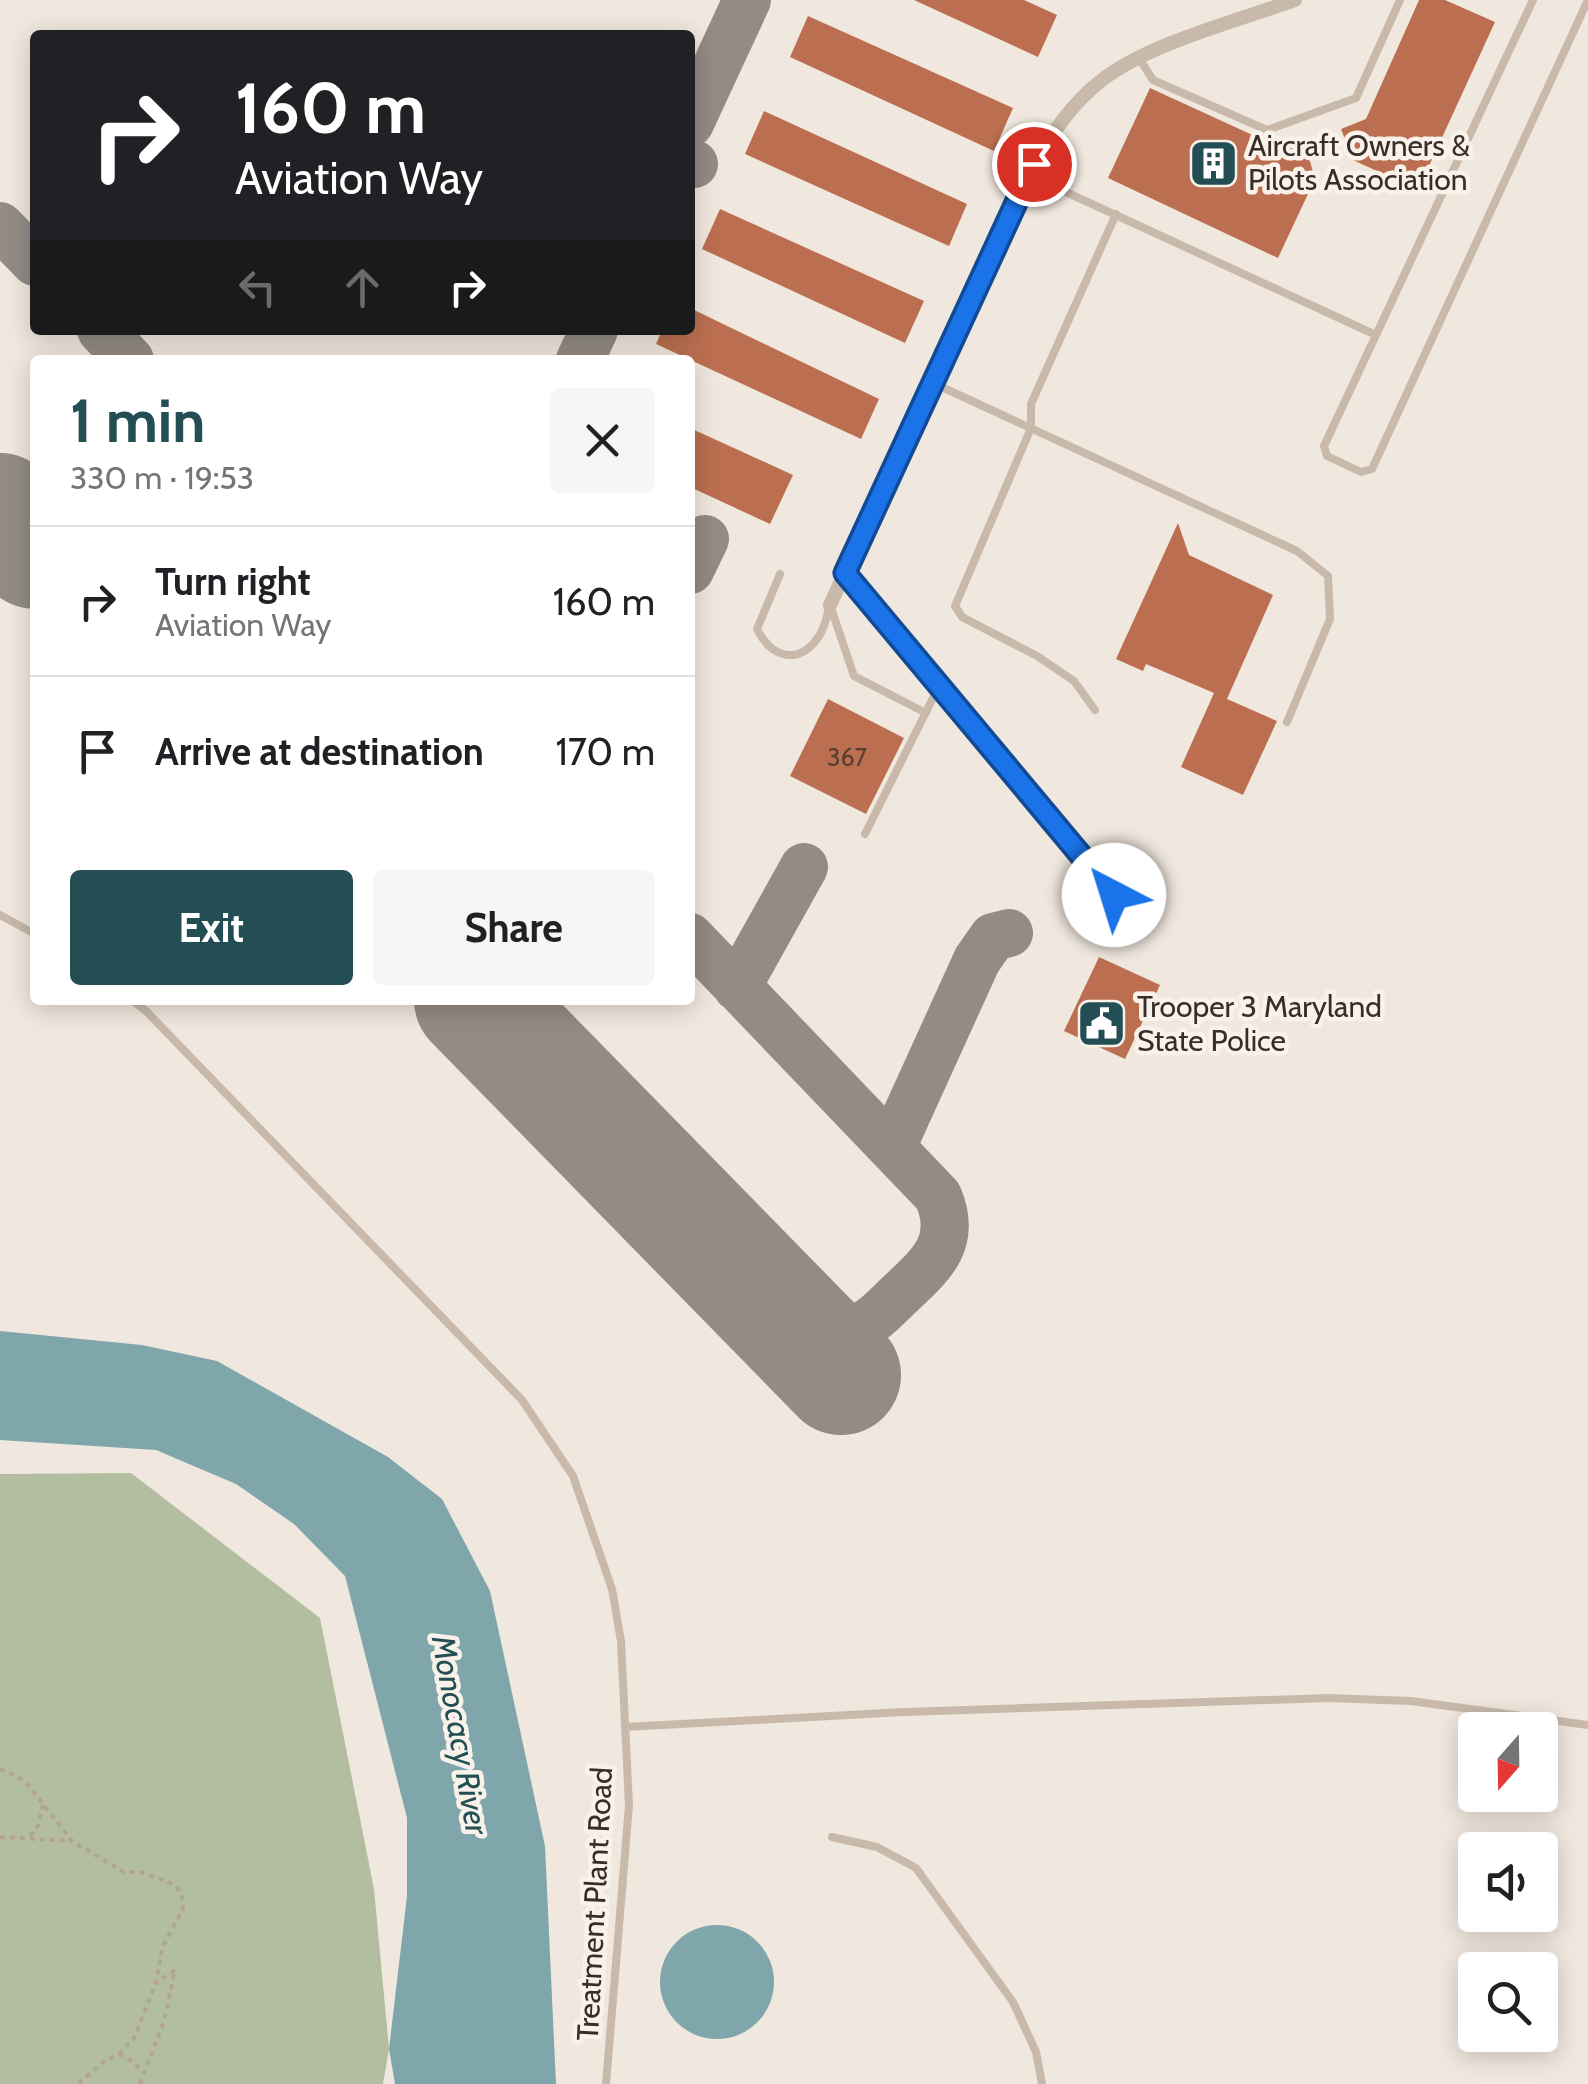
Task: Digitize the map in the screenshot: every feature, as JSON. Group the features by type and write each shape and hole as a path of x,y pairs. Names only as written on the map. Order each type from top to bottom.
{"street":[{"path":"830,605 1048,141 1101,80 1140,58 1295,0"}],"lane":[{"path":"1140,58 1153,80 1267,130 1356,98 1400,0"},
{"path":"1534,0 1324,446 1327,456 1361,472 1372,469 1588,0"},
{"path":"1029,175 1376,335"},
{"path":"1094,710 1074,681 1037,656 962,616 955,606 1031,428 1031,404 1116,214"},
{"path":"932,383 1296,551 1328,576 1330,619 1287,722"},
{"path":"845,573 1114,895"},
{"path":"780,574 756,628 764,645 778,654 795,654 820,636 830,605"},
{"path":"830,605 854,676 926,713"},
{"path":"866,834 940,686"},
{"path":"0,915 30,931"},
{"name":"Treatment Plant Road","path":"138,1005 469,1344 532,1415 574,1476 612,1589 621,1641 629,1805 606,2084"},
{"path":"625,1727 940,1711 1328,1698 1411,1700 1588,1726"},
{"path":"832,1837 877,1847 916,1868 1013,2002 1036,2052 1042,2084"}],"path":[{"path":"0,1769 17,1776 72,1841 124,1872 155,1876 178,1887 183,1909 162,1948 156,1983 134,2038 78,2084"},
{"path":"29,1837 38,1826 43,1804"},
{"path":"0,1838 72,1841"},
{"path":"140,2084 164,2021 175,1970 156,1983"},
{"path":"118,2054 134,2062 143,2075"}],"green space":[{"path":"131,1473 320,1618 374,1889 389,2049 383,2084 0,2084 0,1474"}],"water":[{"name":"Monocacy River","path":"0,1331 142,1345 217,1361 388,1457 442,1499 490,1591 545,1846 556,2084 395,2084 389,2049 407,1896 407,1818 345,1576 294,1524 236,1484 156,1450 0,1440"},
{"path":"717,1925 739,1929 757,1942 770,1960 774,1982 770,2004 757,2022 739,2035 717,2039 695,2035 677,2022 664,2004 660,1982 664,1960 677,1942 695,1929"}],"building":[{"path":"914,0 1024,0 1057,15 1038,57"},
{"name":"Aircraft Owners & Pilots Association","path":"1419,0 1445,0 1495,22 1418,190 1353,160 1341,129 1366,119"},
{"path":"808,16 1013,108 994,151 790,57"},
{"name":"Aircraft Owners & Pilots Association","path":"1150,88 1281,148 1304,140 1315,179 1278,258 1108,178"},
{"path":"764,111 967,204 949,246 745,154"},
{"path":"720,209 924,301 905,343 702,249"},
{"path":"695,310 879,399 861,439 695,362 695,355 680,355 656,344 660,335 695,335"},
{"path":"695,430 793,475 770,524 695,489"},
{"path":"1178,523 1189,555 1273,595 1227,699 1277,721 1243,795 1181,767 1214,693 1146,664 1143,671 1116,659"},
{"path":"828,699 904,738 866,814 790,776"},
{"path":"1099,957 1160,985 1125,1059 1064,1031"}],"taxiway":[{"path":"695,112 747,0"},
{"path":"0,226 30,257"},
{"path":"106,335 125,355"},
{"path":"582,355 592,335"},
{"path":"695,560 705,539"},
{"path":"737,987 804,867"},
{"path":"892,1147 977,960 993,937 1009,933"},
{"path":"695,942 938,1196 943,1213 943,1240 931,1263 873,1319 862,1326 840,1330 792,1326"}],"runway":[{"path":"0,513 30,544"},
{"path":"479,1005 841,1375"}],"place":[{"name":"Aircraft Owners & Pilots Association","path":"1213,163"},
{"name":"Trooper 3 Maryland State Police","path":"1102,1024"}],"route":[{"path":"1034,164 845,573 1114,895"}]}
